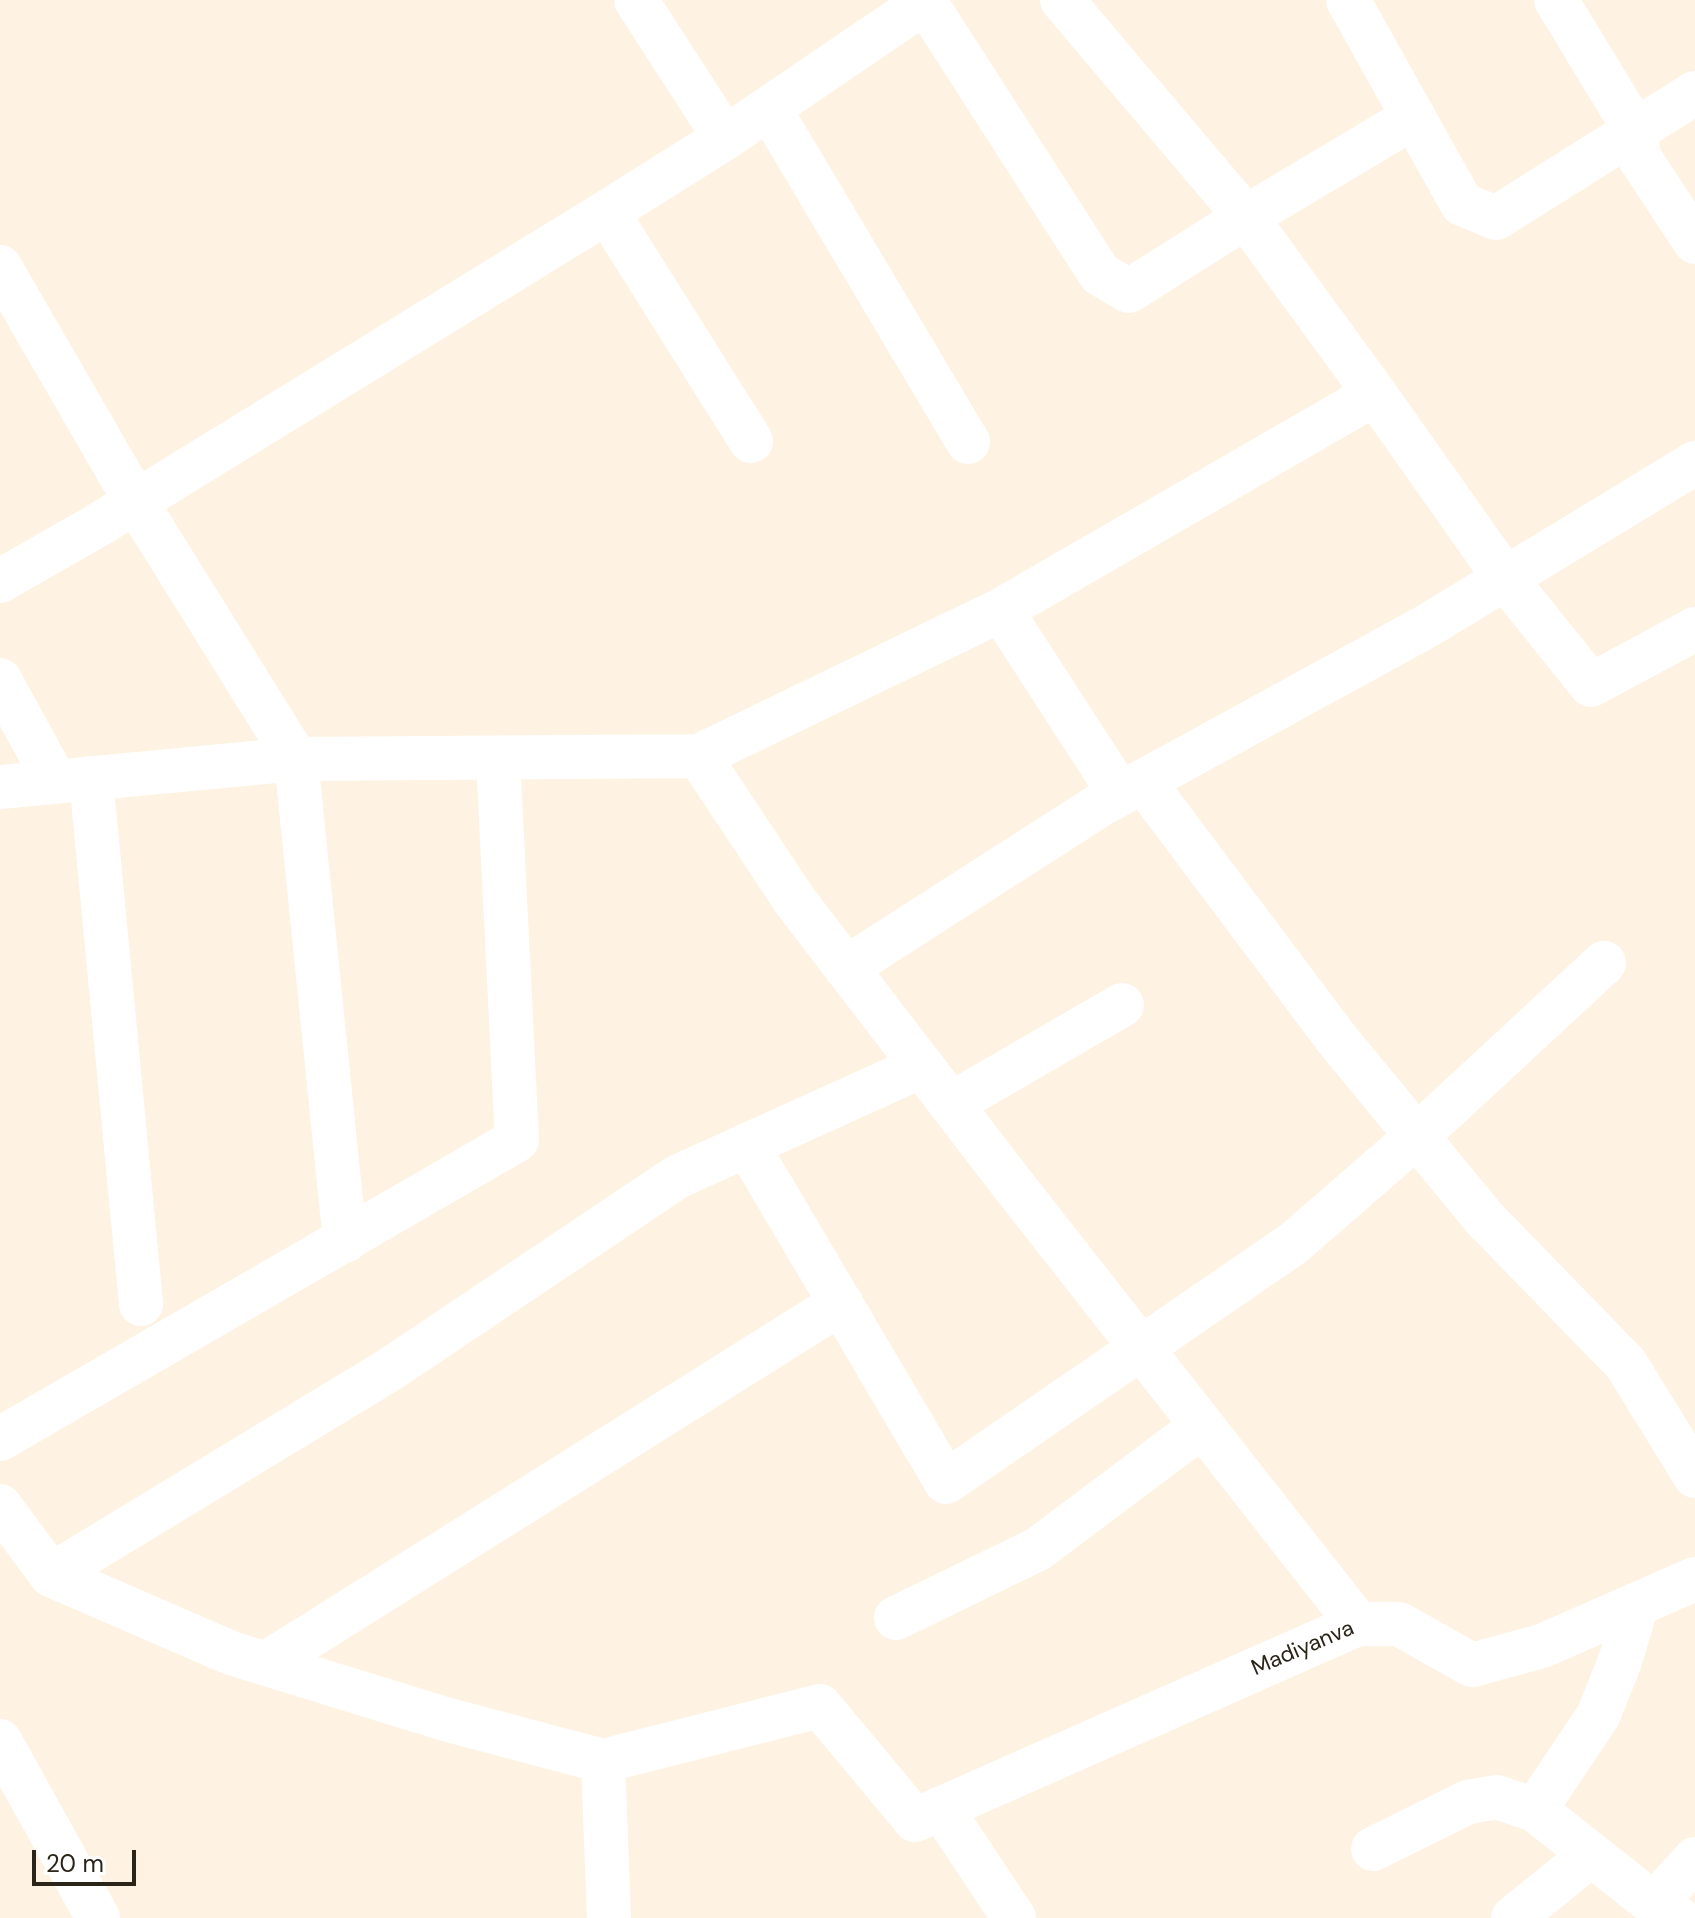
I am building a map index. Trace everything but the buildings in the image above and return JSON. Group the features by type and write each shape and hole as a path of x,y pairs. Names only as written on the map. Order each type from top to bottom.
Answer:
{"street":[{"path":"636,0 725,138"},
{"path":"1062,0 1246,217 1505,578 1591,685 1695,629"},
{"path":"1348,0 1462,204 1496,218 1695,93"},
{"path":"1556,0 1635,130 1639,157 1695,242"},
{"path":"0,581 136,502 607,212 725,138 926,1 1100,274 1129,291 1414,117"},
{"path":"769,108 968,442"},
{"path":"607,212 751,441"},
{"path":"0,267 136,502 296,759 345,1241"},
{"path":"0,787 296,759 699,756 1001,610 1375,394"},
{"path":"846,968 1131,787 1427,626 1695,463"},
{"path":"1001,610 1131,787 1484,1218 1626,1364 1695,1476"},
{"path":"0,680 73,780 141,1304"},
{"path":"699,756 795,901 1358,1624"},
{"path":"0,1439 517,1140 498,758"},
{"path":"747,1145 946,1482 1294,1243 1417,1136 1604,963"},
{"path":"951,1104 1122,1005"},
{"path":"51,1575 389,1370 677,1177 922,1066"},
{"path":"267,1663 841,1303"},
{"path":"896,1618 1038,1549 1202,1426"},
{"path":"0,1506 51,1575 231,1653 445,1719 603,1761 820,1706 928,1814 1014,1918"},
{"name":"Madiyanva","path":"928,1814 1358,1624 1399,1624 1472,1665 1542,1646 1695,1579"},
{"path":"1535,1810 1598,1716 1620,1661 1637,1604"},
{"path":"0,1741 98,1918"},
{"path":"603,1761 609,1918"},
{"path":"1373,1849 1468,1802 1497,1797 1535,1810 1666,1911 1695,1859"},
{"path":"1513,1918 1591,1855"}]}
